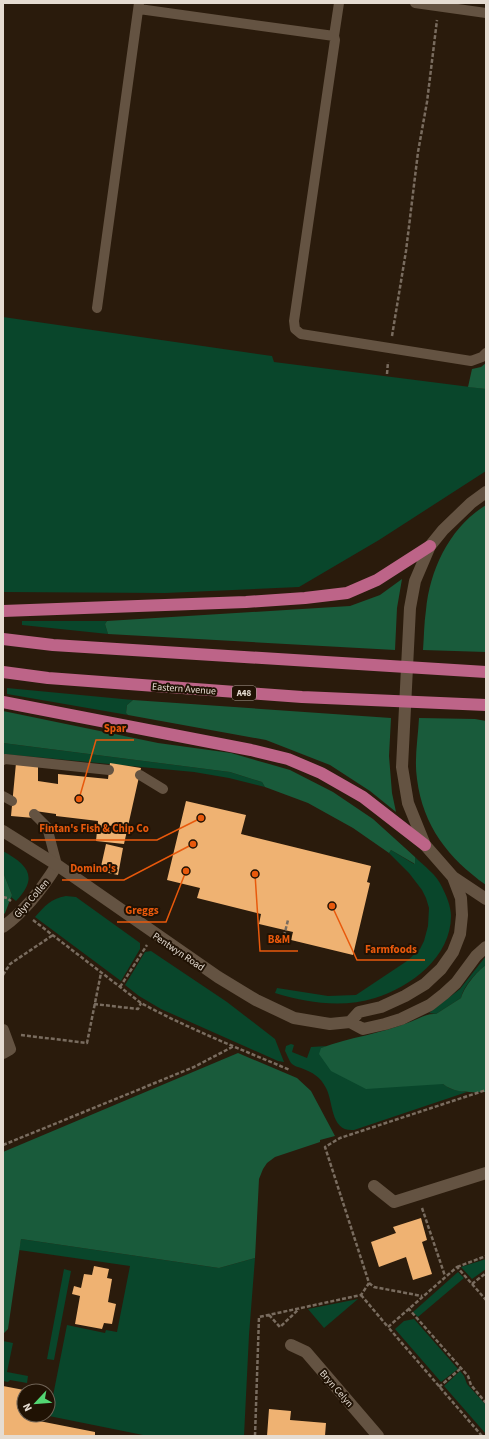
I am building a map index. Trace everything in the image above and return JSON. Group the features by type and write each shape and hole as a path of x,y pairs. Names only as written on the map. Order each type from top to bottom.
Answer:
{"highway":[{"path":"3,611 246,602 305,598 347,593 377,580 430,546"},
{"path":"3,639 53,645 486,672"},
{"name":"Eastern Avenue","path":"3,672 48,678 302,697 486,705"},
{"path":"3,702 251,750 288,759 321,773 363,797 425,845"}],"street":[{"path":"486,492 457,516 430,546 416,581 410,608 402,767 408,803 425,845 453,877 486,899"},
{"name":"Pentwyn Road","path":"3,831 57,866 218,977 256,1000 294,1018 330,1024 350,1022 363,1029 385,1024 417,1012 430,1005 456,983 476,956 486,947"},
{"name":"Glyn Collen","path":"3,927 22,911 40,890 57,866"},
{"path":"350,1022 359,1012 381,1007 405,996 425,984 441,969 453,952 460,934 462,916 461,898 453,877"},
{"path":"3,1053 10,1050 4,1032"},
{"path":"374,1186 394,1202 486,1173"},
{"name":"Bryn Celyn","path":"290,1345 306,1352 378,1436"}],"lane":[{"path":"339,3 334,36 335,40 294,321 295,329 301,334 471,361 482,357 486,353"},
{"path":"416,3 486,13"},
{"path":"97,308 139,6 334,36"},
{"path":"3,760 109,770"},
{"path":"140,775 163,789"},
{"path":"34,814 47,827 57,866"}],"path":[{"path":"387,374 406,251 418,152 427,102 439,6"},
{"path":"3,897 7,898"},
{"path":"22,911 141,1003 290,1070"},
{"path":"284,936 288,920"},
{"path":"3,975 10,964 54,935"},
{"path":"120,987 149,943"},
{"path":"4,1032 87,1043 101,973"},
{"path":"94,1004 138,1009 141,1003"},
{"path":"3,1145 194,1067 234,1046"},
{"path":"422,1296 374,1287 369,1283 324,1147 340,1138 486,1090"},
{"path":"418,1195 445,1276"},
{"path":"388,1326 457,1267 486,1256"},
{"path":"457,1267 486,1300"},
{"path":"472,1284 486,1273"},
{"path":"255,1436 259,1316 299,1309 361,1295 369,1283"},
{"path":"361,1295 482,1436"},
{"path":"408,1308 468,1376 471,1385 486,1403"},
{"path":"269,1315 280,1327 299,1309"},
{"path":"439,1386 461,1369"}],"green space":[{"path":"3,317 272,356 274,362 486,389 486,471 379,540 299,587 165,593 3,592"},
{"path":"486,363 486,389 468,387 472,369 481,367"},
{"path":"486,505 486,652 423,650 428,595 437,565 452,537 473,514"},
{"path":"402,579 397,608 395,650 108,634 105,624 107,621 350,606 380,595"},
{"path":"22,621 107,621 105,624 108,634 22,625"},
{"path":"7,688 133,700 127,705 126,713 128,715 7,694"},
{"path":"133,700 391,718 389,756 392,793 396,812 370,791 330,765 266,740 128,715 126,713 127,705"},
{"path":"3,711 158,743 231,753 290,770 333,792 373,819 415,857 415,864 391,850 389,853 353,828 308,803 265,787 262,782 230,772 3,743"},
{"path":"419,718 475,719 486,721 486,885 472,875 449,852 431,826 425,812 420,796 416,771"},
{"path":"3,743 230,772 262,782 265,787 229,778 194,772 3,754"},
{"path":"391,850 414,864 415,857 437,879 447,897 451,912 449,931 444,945 436,957 415,978 402,986 389,993 363,1001 350,1003 312,1002 275,993 277,988 328,996 356,995 407,961 420,949 428,926 429,908 422,890 409,873 389,853"},
{"path":"3,851 19,861 28,872 29,878 27,885 23,893 16,901 11,897 12,895 3,872"},
{"path":"3,872 12,895 3,915"},
{"path":"66,896 76,897 140,943 140,949 121,981 35,917 52,901"},
{"path":"151,951 227,1002 275,1039 284,1062 278,1061 161,1009 139,996 125,985 145,952"},
{"path":"486,956 486,965 464,989 461,998 436,1014 429,1013 460,989"},
{"path":"486,965 486,1092 458,1091 443,1084 366,1089 331,1071 319,1054 321,1048 332,1044 388,1030 426,1015 436,1014 461,998 471,980"},
{"path":"291,1044 294,1045 292,1052 307,1058 311,1047 327,1046 321,1048 443,1084 455,1090 467,1092 354,1130 346,1129 337,1122 329,1094 319,1078 313,1073 291,1063 285,1051 286,1046"},
{"path":"238,1053 297,1078 311,1091 335,1136 275,1157 267,1163 263,1169 259,1179 255,1258 219,1268 21,1239 8,1329 3,1334 3,1152"},
{"path":"21,1239 219,1268 255,1258 249,1335 244,1436 148,1436 56,1417 56,1383 67,1325 105,1333 106,1330 117,1332 130,1266 19,1250"},
{"path":"486,1259 486,1269 472,1279 461,1267"},
{"path":"64,1269 71,1271 54,1360 47,1359"},
{"path":"458,1272 464,1278 418,1317 413,1312"},
{"path":"358,1299 324,1328 308,1309"},
{"path":"414,1319 458,1369 441,1382 395,1329 404,1321"},
{"path":"3,1341 13,1343 7,1372 28,1376 27,1383 10,1380 8,1382 3,1381"},
{"path":"460,1371 467,1384 486,1405 486,1434 444,1386"}],"building":[{"path":"16,763 38,765 38,781 58,784 58,774 108,779 110,763 141,768 124,844 96,841 98,821 56,816 56,814 35,811 34,818 11,816"},
{"path":"186,801 246,815 241,834 371,866 367,882 370,883 353,955 291,940 293,932 259,924 261,914 197,898 200,888 167,880"},
{"path":"106,844 123,848 118,875 100,871"},
{"path":"421,1218 427,1240 422,1242 432,1274 413,1280 406,1257 379,1267 371,1242 396,1233 393,1227"},
{"path":"94,1266 109,1269 107,1278 112,1279 108,1302 116,1304 112,1324 104,1323 102,1329 75,1324 80,1296 72,1294 74,1286 81,1288 84,1274 92,1275"},
{"path":"3,1386 16,1388 16,1423 49,1423 95,1432 95,1436 3,1436"},
{"path":"269,1409 291,1411 290,1420 326,1423 325,1436 267,1436"}],"place":[{"name":"Spar","path":"79,799"},
{"name":"Fintan's Fish & Chip Co","path":"201,818"},
{"name":"Domino's","path":"193,844"},
{"name":"Greggs","path":"186,871"},
{"name":"B&M","path":"255,874"},
{"name":"Farmfoods","path":"332,906"}]}
